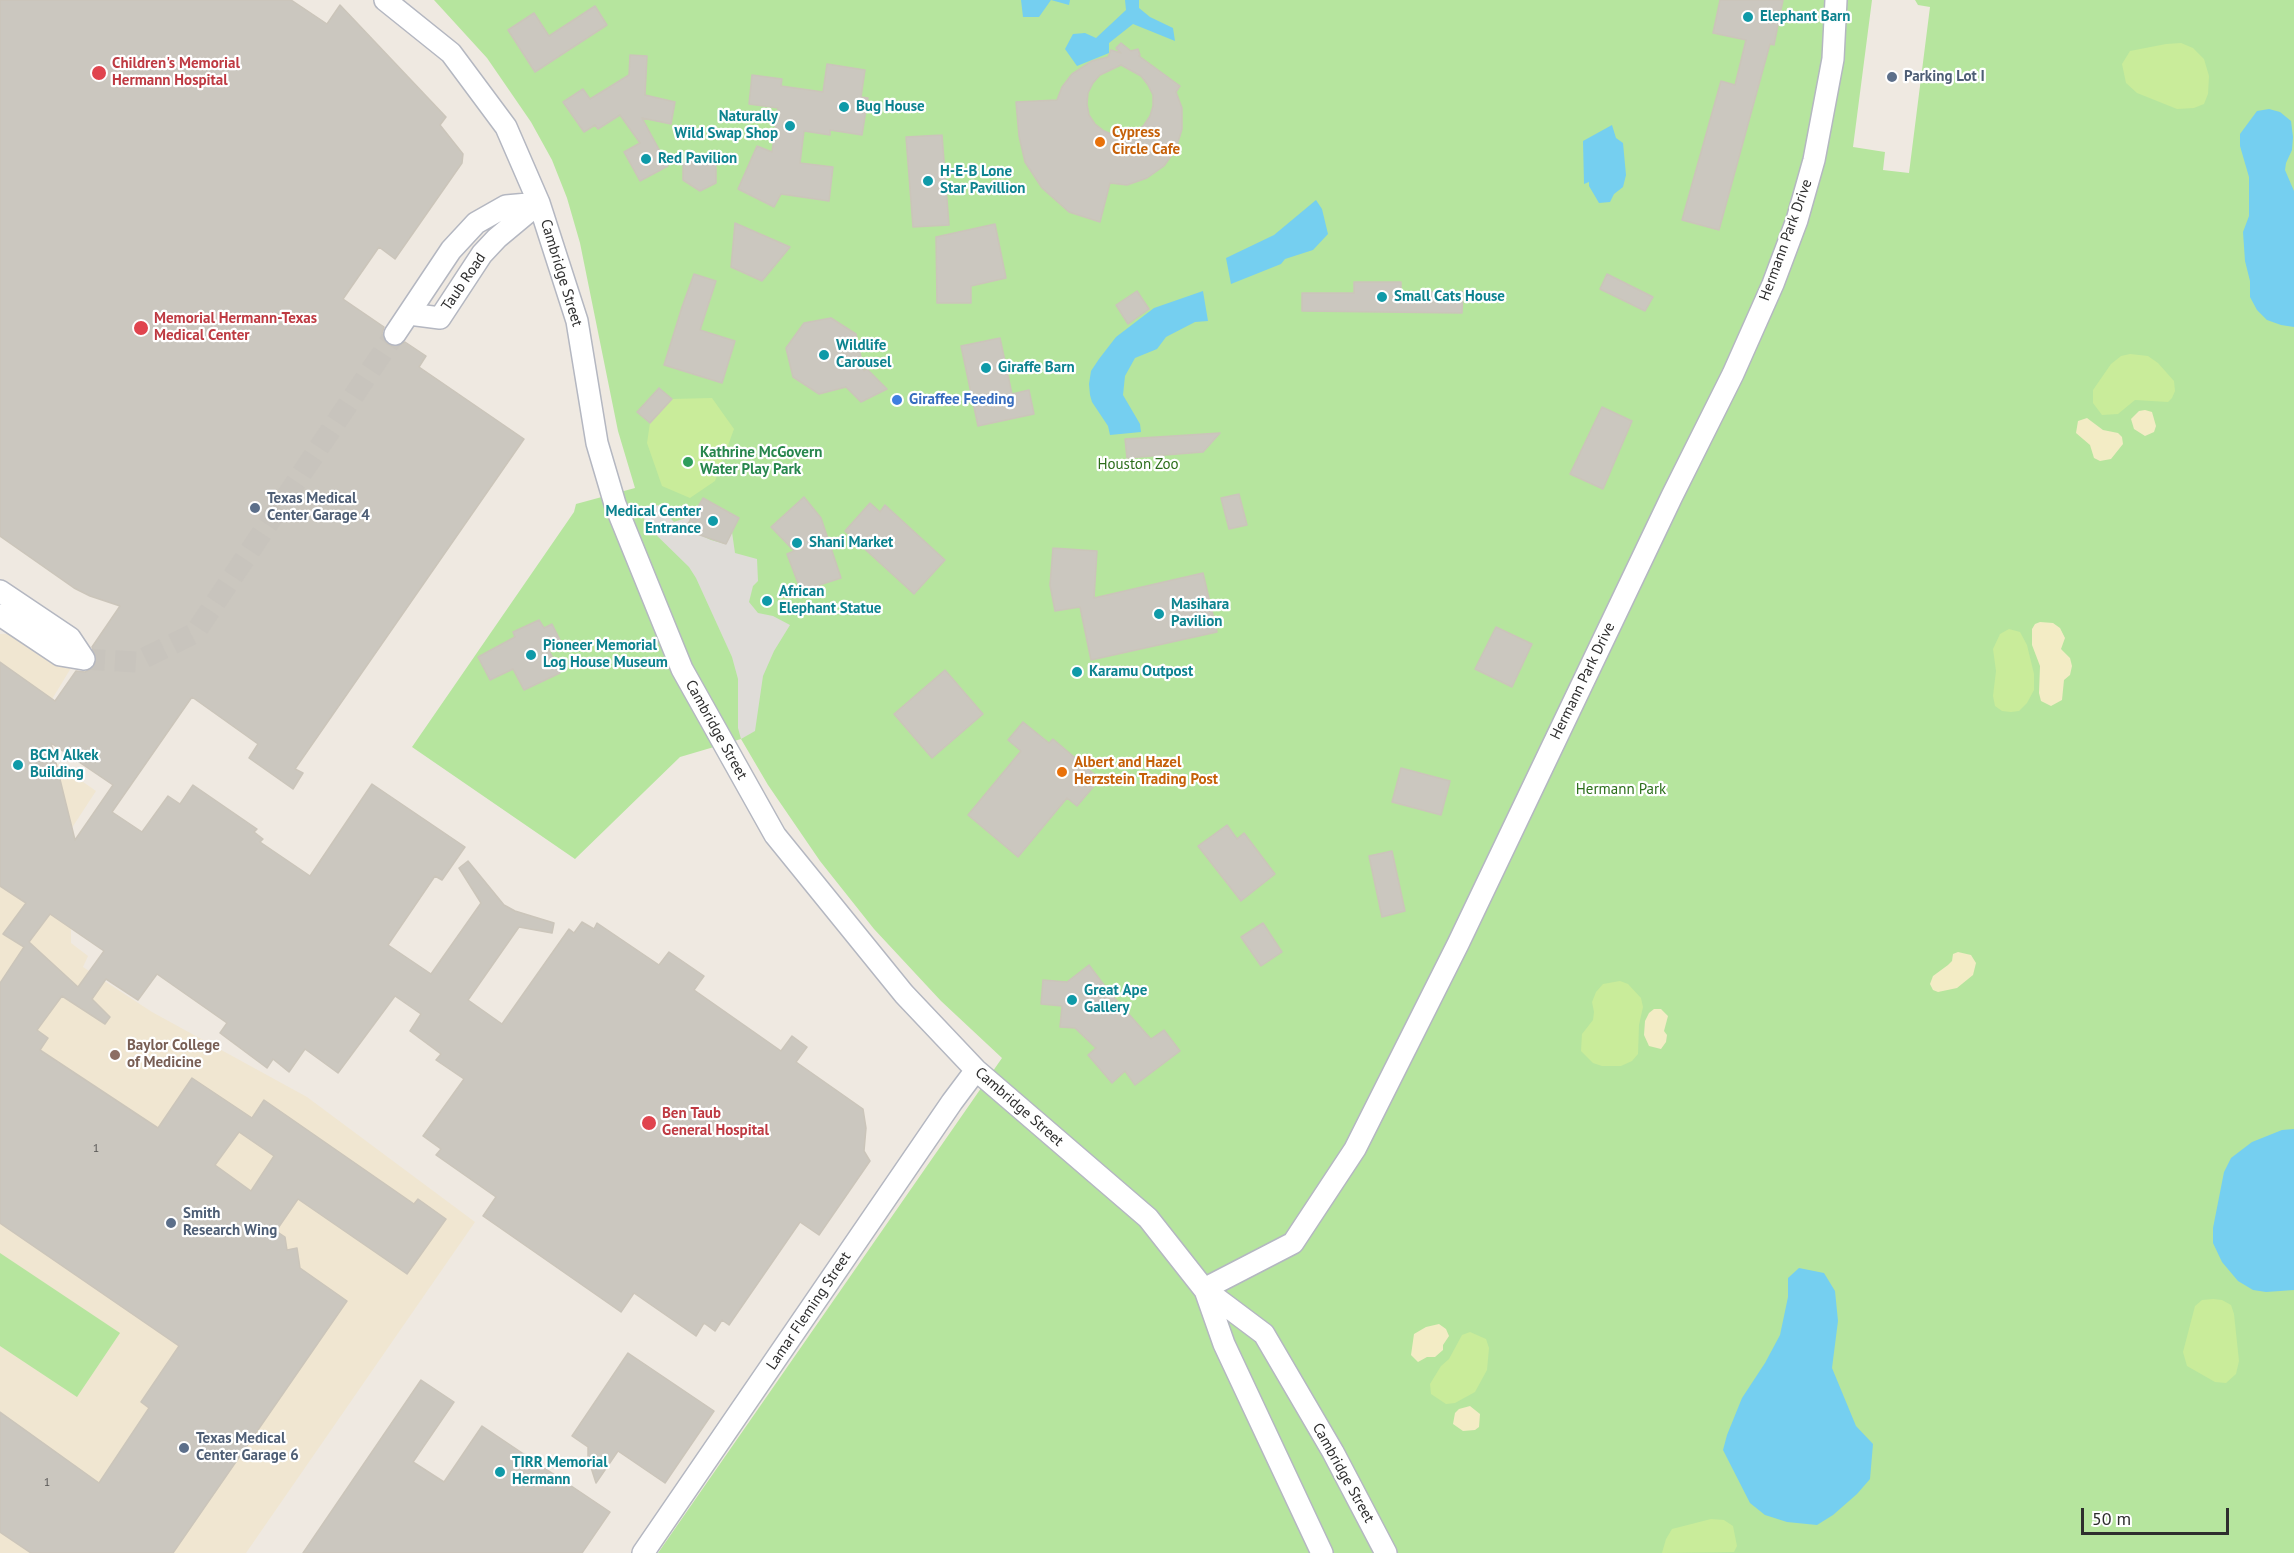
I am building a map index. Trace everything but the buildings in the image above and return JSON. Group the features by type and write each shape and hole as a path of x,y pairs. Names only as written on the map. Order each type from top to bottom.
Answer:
{"street":[{"name":"Cambridge Street","path":"385,0 450,53 506,127 539,203 577,321 597,443 615,504 682,669 775,835 904,994 976,1070 1148,1218 1204,1289 1264,1334 1333,1452 1386,1553"},
{"name":"Hermann Park Drive","path":"1204,1289 1293,1243 1355,1149 1458,944 1667,506 1733,374 1773,284 1797,220 1814,160 1833,59 1836,0"},
{"name":"Taub Road","path":"395,334 451,250 476,223 506,206 539,203"},
{"name":"Taub Road","path":"409,314 440,318 482,254 497,238 539,203"},
{"path":"0,591 70,638 84,659 60,655 0,615"},
{"name":"Lamar Fleming Street","path":"644,1553 976,1070"},
{"name":"Cambridge Street","path":"1204,1289 1224,1344 1322,1553"}],"shaded area":[{"path":"658,505 674,522 691,516 688,524 700,535 711,540 725,544 732,532 735,553 757,559 758,581 753,586 749,602 758,613 773,616 790,625 774,651 763,676 755,731 741,739 738,728 738,679 732,657 689,567 646,525 641,511"},
{"name":"Baylor College of Medicine","path":"0,634 8,634 71,668 26,742 96,791 28,895 71,926 71,943 88,956 83,967 152,1012 307,1097 475,1222 246,1553 0,1553"}],"green space":[{"name":"Hermann Park","path":"434,0 1872,0 1853,147 1885,152 1883,170 1909,173 1930,7 1918,5 1915,0 2294,0 2294,1553 658,1553 1002,1058 941,1001 874,929 820,861 768,785 741,739 680,757 575,859 412,747 574,512 576,504 635,488 618,431 580,243 567,198 552,160 531,122 487,58"},
{"path":"2181,43 2193,48 2204,59 2209,76 2208,94 2204,104 2194,108 2177,109 2137,93 2126,83 2122,64 2130,51"},
{"path":"2130,354 2148,356 2158,363 2174,381 2175,391 2172,398 2168,402 2135,400 2118,414 2102,415 2093,403 2093,390 2111,364 2121,356"},
{"name":"Kathrine McGovern Water Play Park","path":"712,398 734,429 715,481 690,498 662,486 647,443 650,423 672,399"},
{"path":"2009,629 2020,632 2027,645 2034,674 2034,690 2027,703 2019,711 2011,712 2002,711 1995,706 1993,696 1996,671 1993,649 2000,634"},
{"path":"1620,981 1628,984 1641,998 1643,1007 1639,1025 1638,1054 1632,1061 1621,1066 1602,1066 1593,1063 1581,1051 1582,1034 1593,1020 1592,1002 1596,992 1603,984"},
{"path":"0,1253 120,1333 77,1397 0,1346"},
{"path":"2202,1300 2222,1300 2231,1305 2234,1314 2239,1361 2236,1374 2226,1383 2215,1382 2187,1366 2183,1352 2195,1306"},
{"path":"1470,1332 1486,1339 1489,1348 1487,1370 1475,1392 1455,1403 1446,1404 1431,1394 1430,1384 1441,1366 1449,1359 1462,1335"},
{"path":"1711,1519 1724,1520 1733,1526 1737,1546 1734,1552 1662,1553 1672,1529"}],"sand":[{"path":"2139,411 2152,412 2156,426 2154,432 2145,436 2134,429 2131,419"},
{"path":"2087,418 2103,430 2118,433 2122,437 2123,444 2111,459 2100,461 2094,458 2090,445 2076,433 2078,421"},
{"path":"2040,622 2053,623 2060,628 2065,638 2061,649 2070,658 2072,666 2070,675 2064,680 2062,700 2051,706 2041,701 2040,666 2032,645 2032,629"},
{"path":"1958,952 1971,955 1976,963 1973,975 1957,988 1938,992 1933,990 1930,984 1933,976 1948,965 1952,961 1953,954"},
{"path":"1654,1009 1661,1009 1668,1016 1664,1031 1667,1035 1666,1042 1661,1049 1649,1046 1644,1035 1645,1021"},
{"path":"1439,1324 1446,1329 1449,1336 1443,1345 1443,1350 1435,1357 1427,1357 1418,1362 1411,1355 1414,1334 1426,1327"},
{"path":"1470,1406 1480,1414 1479,1427 1475,1430 1463,1431 1453,1424 1455,1413 1459,1409"}],"water":[{"path":"1021,0 1051,0 1039,17 1023,17"},
{"path":"1051,0 1070,0 1069,5"},
{"path":"1125,0 1139,0 1139,8 1150,17 1173,28 1175,41 1133,24 1109,43 1109,53 1077,66 1065,49 1073,34 1085,33 1096,38 1126,10"},
{"path":"2269,109 2280,112 2291,121 2293,137 2292,150 2285,170 2294,191 2294,327 2267,320 2257,310 2250,297 2250,281 2245,261 2243,232 2249,216 2249,177 2240,146 2240,134 2257,111"},
{"path":"1612,125 1616,138 1623,143 1626,175 1623,187 1614,194 1610,202 1599,203 1589,182 1584,184 1583,141"},
{"path":"1316,200 1322,209 1328,234 1313,250 1285,259 1281,264 1231,284 1226,258 1274,235"},
{"path":"1203,291 1208,321 1195,322 1166,337 1157,349 1135,358 1125,376 1123,395 1140,424 1141,432 1110,435 1108,426 1092,402 1089,384 1091,371 1116,337 1154,308"},
{"path":"2294,1129 2294,1290 2266,1292 2253,1290 2238,1281 2222,1262 2213,1243 2213,1228 2224,1172 2231,1158 2252,1142 2282,1130"},
{"path":"1799,1268 1824,1273 1835,1291 1838,1321 1832,1368 1856,1426 1873,1444 1870,1479 1833,1515 1817,1525 1787,1522 1765,1515 1750,1503 1723,1450 1742,1398 1780,1335 1788,1297 1788,1278"}],"tunnel":[{"path":"84,659 136,662 195,633 395,334"}],"place":[{"name":"Elephant Barn","path":"1748,17"},
{"name":"Children's Memorial Hermann Hospital","path":"99,73"},
{"name":"Parking Lot I","path":"1892,77"},
{"name":"Bug House","path":"844,107"},
{"name":"Naturally Wild Swap Shop","path":"790,126"},
{"name":"Cypress Circle Cafe","path":"1100,142"},
{"name":"Red Pavilion","path":"646,159"},
{"name":"H-E-B Lone Star Pavillion","path":"928,181"},
{"name":"Small Cats House","path":"1382,297"},
{"name":"Memorial Hermann-Texas Medical Center","path":"141,328"},
{"name":"Wildlife Carousel","path":"824,355"},
{"name":"Giraffe Barn","path":"986,368"},
{"name":"Giraffee Feeding","path":"897,400"},
{"name":"Kathrine McGovern Water Play Park","path":"688,462"},
{"name":"Texas Medical Center Garage 4","path":"255,508"},
{"name":"Medical Center Entrance","path":"713,521"},
{"name":"Shani Market","path":"797,543"},
{"name":"African Elephant Statue","path":"767,601"},
{"name":"Masihara Pavilion","path":"1159,614"},
{"name":"Pioneer Memorial Log House Museum","path":"531,655"},
{"name":"Karamu Outpost","path":"1077,672"},
{"name":"BCM Alkek Building","path":"18,765"},
{"name":"Albert and Hazel Herzstein Trading Post","path":"1062,772"},
{"name":"Great Ape Gallery","path":"1072,1000"},
{"name":"Baylor College of Medicine","path":"115,1055"},
{"name":"Ben Taub General Hospital","path":"649,1123"},
{"name":"Smith Research Wing","path":"171,1223"},
{"name":"Texas Medical Center Garage 6","path":"184,1448"},
{"name":"TIRR Memorial Hermann","path":"500,1472"}],"park label":[{"name":"Houston Zoo","path":"1138,465"}]}
